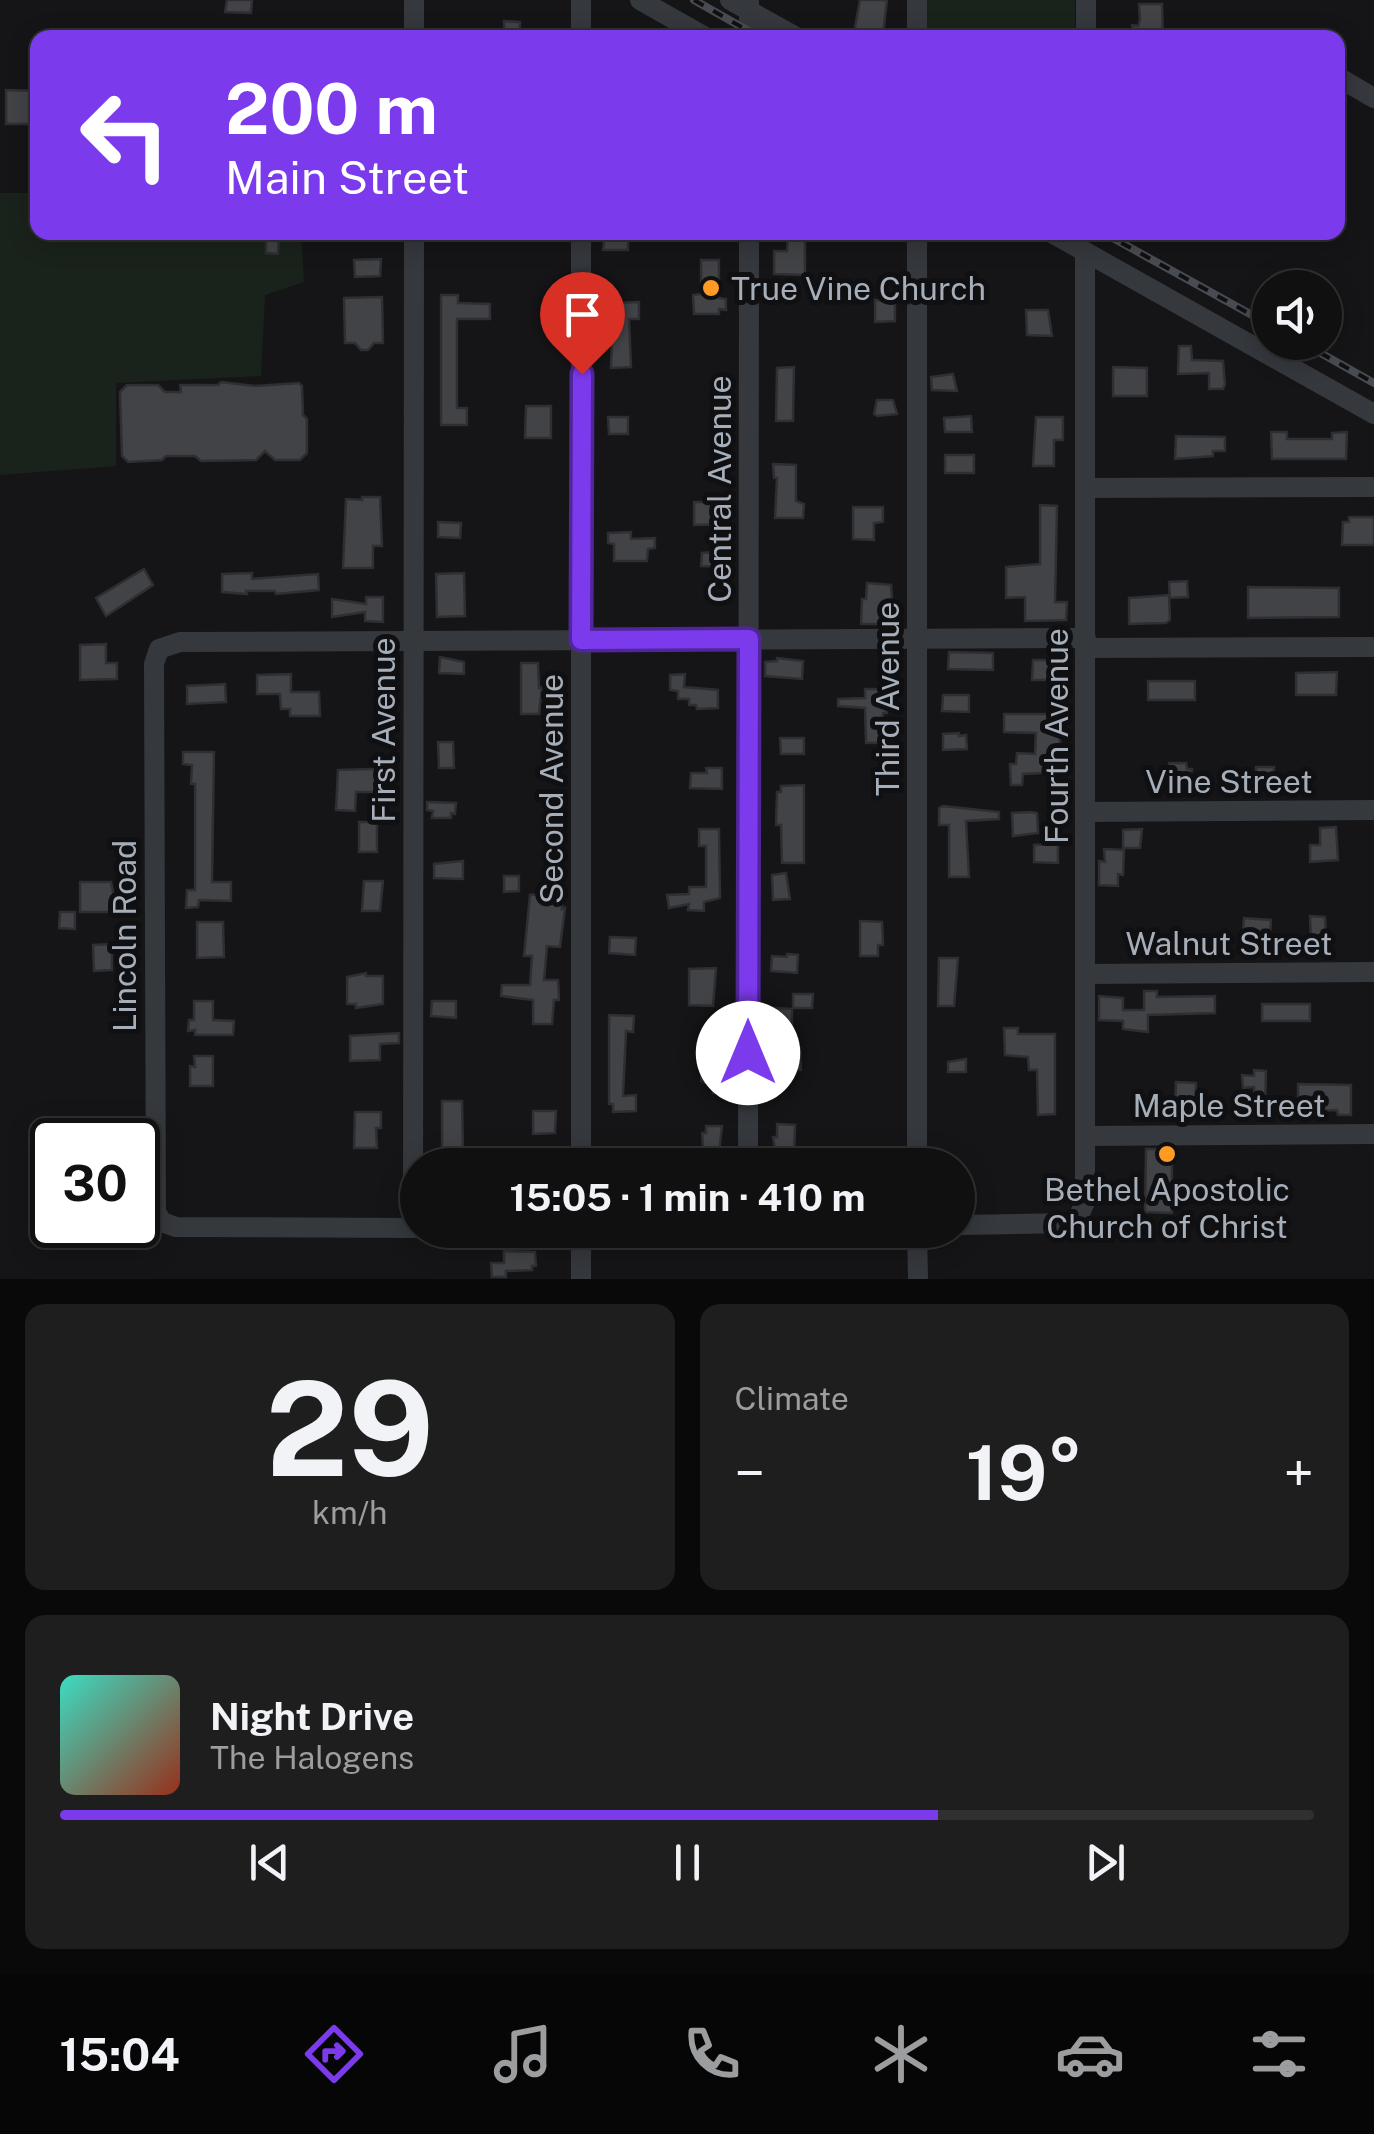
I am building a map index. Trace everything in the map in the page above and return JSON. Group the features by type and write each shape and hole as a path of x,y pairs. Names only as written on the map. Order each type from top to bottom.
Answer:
{"street":[{"path":"414,0 414,30"},
{"path":"581,0 582,30"},
{"path":"640,0 693,30"},
{"path":"916,30 917,0"},
{"path":"1086,0 1086,30"},
{"path":"743,3 748,30"},
{"path":"743,3 785,30"},
{"path":"1345,81 1374,98"},
{"name":"First Avenue","path":"414,240 415,1148"},
{"name":"Second Avenue","path":"581,240 581,1148"},
{"name":"Central Avenue","path":"748,1148 749,240"},
{"name":"Third Avenue","path":"917,240 917,1148"},
{"path":"1064,240 1374,414"},
{"name":"Fourth Avenue","path":"975,1225 1069,1223 1078,1218 1085,1202 1084,252"},
{"path":"1086,488 1374,487"},
{"path":"413,640 917,638 1374,647"},
{"name":"Lincoln Road","path":"400,1228 176,1228 162,1222 154,1200 154,664 159,649 180,642 413,640"},
{"name":"Vine Street","path":"1085,812 1374,810"},
{"name":"Walnut Street","path":"1085,974 1374,972"},
{"name":"Maple Street","path":"1085,1136 1374,1134"},
{"path":"581,1248 582,1279"},
{"path":"917,1248 918,1279"}],"shaded area":[{"path":"927,0 1075,0 1075,30 927,30"},
{"path":"0,193 30,193 30,240 301,240 304,282 265,295 261,376 116,383 116,466 0,475"}],"building":[{"path":"227,0 252,0 251,13 225,12"},
{"path":"860,0 887,0 883,30 854,30"},
{"path":"1139,4 1162,4 1163,30 1132,30 1132,25 1138,26"},
{"path":"504,21 520,22 520,30 504,30"},
{"path":"6,90 30,91 30,124 6,124"},
{"path":"266,240 279,240 278,254 266,253"},
{"path":"604,240 628,240 628,250 603,250"},
{"path":"788,240 805,240 805,275 774,274 774,251 787,251"},
{"path":"381,259 380,276 355,277 354,260"},
{"path":"701,260 719,260 719,298 726,299 726,310 719,309 719,314 694,314 693,295 701,294"},
{"path":"441,295 458,295 458,303 490,304 490,319 457,319 457,408 467,408 467,425 441,425"},
{"path":"382,297 383,343 361,350 355,343 345,343 344,298"},
{"path":"875,300 895,302 895,321 875,322"},
{"path":"639,302 639,319 629,319 631,367 611,368 613,303"},
{"path":"1026,310 1048,310 1052,336 1027,335"},
{"path":"1179,346 1191,346 1192,360 1223,361 1223,389 1209,389 1209,373 1178,374"},
{"path":"794,367 793,421 776,421 777,368"},
{"path":"1113,367 1147,368 1147,396 1113,396"},
{"path":"953,374 957,391 932,390 931,377"},
{"path":"221,382 255,386 299,383 303,415 307,419 307,453 300,460 275,460 265,451 256,460 201,461 195,456 166,456 162,460 128,462 122,456 120,392 127,385 158,385 165,392 181,392 180,385"},
{"path":"877,400 893,400 897,414 874,414"},
{"path":"526,406 551,406 551,438 525,438"},
{"path":"971,416 972,432 945,432 944,418"},
{"path":"608,417 628,417 628,434 609,434"},
{"path":"1036,417 1063,417 1063,440 1054,440 1054,466 1033,466"},
{"path":"1271,432 1287,432 1287,439 1332,439 1332,433 1347,432 1346,459 1272,459"},
{"path":"1176,436 1225,437 1225,451 1213,451 1213,456 1175,459"},
{"path":"945,455 974,455 974,473 945,473"},
{"path":"773,464 796,465 796,501 804,504 803,518 775,518 777,478"},
{"path":"704,495 720,496 719,511 732,511 732,524 694,525 694,502 703,502"},
{"path":"380,497 382,546 373,546 373,568 343,568 346,499"},
{"path":"1040,505 1057,506 1055,602 1067,602 1066,620 1025,621 1025,597 1006,598 1006,567 1040,564"},
{"path":"853,507 883,507 883,522 874,523 874,540 853,539"},
{"path":"1349,517 1374,517 1374,545 1342,545 1343,522 1349,522"},
{"path":"438,522 461,523 460,538 438,537"},
{"path":"631,532 631,539 655,538 655,548 648,549 647,561 614,561 614,544 608,543 608,533"},
{"path":"702,553 732,553 733,567 701,566"},
{"path":"144,569 153,585 106,616 96,598"},
{"path":"252,573 252,579 318,574 319,590 276,594 222,592 222,574"},
{"path":"464,573 465,616 437,617 436,574"},
{"path":"1187,581 1188,597 1170,598 1169,582"},
{"path":"867,583 891,585 894,624 861,624"},
{"path":"1248,587 1339,588 1339,617 1248,618"},
{"path":"1169,595 1170,620 1166,623 1129,624 1129,598"},
{"path":"366,597 383,597 383,622 365,621 365,612 332,617 332,599 366,604"},
{"path":"106,644 106,663 117,663 117,679 80,680 80,645"},
{"path":"949,652 993,653 993,670 948,669"},
{"path":"440,657 464,662 464,674 439,673"},
{"path":"777,658 803,661 802,679 765,676 765,662"},
{"path":"1033,660 1057,660 1056,680 1032,680"},
{"path":"521,663 538,663 539,688 542,687 539,714 521,714"},
{"path":"1337,672 1336,695 1296,695 1296,673"},
{"path":"291,674 291,692 319,692 320,716 290,716 290,709 281,709 280,694 257,694 257,675"},
{"path":"685,674 684,687 718,690 718,708 697,709 696,705 689,705 689,699 678,699 678,691 670,690 670,675"},
{"path":"1148,681 1195,681 1195,700 1148,700"},
{"path":"225,684 226,702 187,704 187,686"},
{"path":"865,689 883,689 883,697 887,697 883,743 866,743 865,708 838,706 838,699 865,698"},
{"path":"943,695 969,695 969,712 942,711"},
{"path":"1004,714 1059,714 1061,772 1023,774 1022,785 1011,785 1010,764 1016,764 1017,753 1035,754 1036,733 1004,732"},
{"path":"943,734 966,735 967,749 943,750"},
{"path":"780,738 804,738 804,754 781,754"},
{"path":"438,742 453,742 454,768 439,768"},
{"path":"183,752 214,752 212,882 231,882 231,901 199,900 198,907 186,908 187,890 195,890 195,784 191,784 192,765 183,764"},
{"path":"1169,763 1186,763 1187,769 1192,769 1187,795 1169,793"},
{"path":"1256,767 1274,767 1273,792 1223,788 1223,769 1233,768 1234,774 1256,773"},
{"path":"706,768 722,768 722,789 690,788 691,773 707,773"},
{"path":"383,769 383,792 356,792 355,811 336,810 338,770"},
{"path":"804,785 804,863 782,863 781,825 776,825 777,792 781,792 781,786"},
{"path":"427,802 456,803 455,814 451,813 451,818 432,818 433,811 427,810"},
{"path":"939,808 999,812 999,819 966,821 969,877 949,877 949,825 939,825"},
{"path":"1012,813 1037,813 1038,833 1013,836"},
{"path":"359,822 377,822 377,852 359,852"},
{"path":"1336,827 1338,860 1310,862 1310,845 1320,845 1320,828"},
{"path":"699,829 719,829 720,898 704,902 704,911 688,910 689,904 669,908 667,895 689,894 689,887 706,887 706,846 699,846"},
{"path":"1142,829 1140,848 1123,848 1123,830"},
{"path":"1058,844 1058,863 1034,862 1034,845"},
{"path":"1104,849 1124,850 1123,875 1118,874 1118,886 1099,885 1099,861 1105,862"},
{"path":"463,861 463,879 434,878 434,864"},
{"path":"786,873 790,899 773,900 772,875"},
{"path":"504,876 519,876 519,891 504,892"},
{"path":"364,881 383,881 380,911 362,911"},
{"path":"80,882 111,882 115,902 111,902 112,912 80,912"},
{"path":"546,894 547,902 563,902 562,909 565,908 560,947 547,946 544,980 558,980 559,1000 554,1000 552,1024 533,1024 533,1000 501,996 502,985 530,985 532,956 524,956 530,895"},
{"path":"60,912 75,912 75,929 59,928"},
{"path":"1310,916 1325,917 1326,939 1311,940"},
{"path":"1244,918 1271,920 1269,949 1242,947"},
{"path":"860,921 882,922 883,945 878,945 878,956 860,956"},
{"path":"197,922 223,922 224,957 197,958"},
{"path":"610,937 636,938 635,955 609,953"},
{"path":"112,944 112,970 94,971 93,945"},
{"path":"798,955 797,973 771,971 772,956"},
{"path":"939,958 958,958 954,1006 938,1006"},
{"path":"716,968 713,1006 689,1005 689,969"},
{"path":"366,973 383,976 383,1004 356,1008 356,1004 347,1004 347,977"},
{"path":"1144,991 1157,991 1157,997 1215,996 1215,1013 1148,1015 1148,1032 1123,1029 1123,1021 1099,1020 1099,996 1123,998 1123,1010 1144,1010"},
{"path":"793,994 813,994 812,1008 793,1008"},
{"path":"194,1001 213,1001 213,1020 234,1021 233,1035 195,1035 195,1030 188,1031 189,1020 194,1020"},
{"path":"432,1001 456,1001 456,1018 431,1016"},
{"path":"1262,1004 1310,1004 1310,1021 1262,1021"},
{"path":"774,1008 792,1009 792,1048 800,1048 801,1070 782,1070 778,1062"},
{"path":"609,1015 634,1016 633,1032 626,1031 623,1096 636,1095 636,1111 613,1112 613,1104 609,1104"},
{"path":"1004,1028 1018,1028 1018,1034 1055,1034 1055,1114 1038,1115 1037,1070 1029,1070 1028,1057 1005,1055"},
{"path":"399,1033 399,1043 380,1044 380,1060 350,1061 350,1036"},
{"path":"194,1056 213,1056 213,1086 190,1086"},
{"path":"966,1059 966,1072 948,1072 948,1062"},
{"path":"702,1064 724,1064 725,1093 713,1093 713,1086 701,1081"},
{"path":"1254,1070 1266,1071 1265,1107 1254,1107 1254,1087 1243,1088 1242,1075 1254,1076"},
{"path":"1176,1082 1196,1083 1195,1106 1175,1106"},
{"path":"1298,1084 1351,1085 1351,1115 1338,1115 1337,1110 1298,1112"},
{"path":"442,1101 462,1101 463,1148 442,1148"},
{"path":"533,1111 556,1111 555,1133 533,1134"},
{"path":"355,1112 381,1112 381,1128 376,1128 377,1148 354,1148"},
{"path":"777,1124 795,1125 794,1148 775,1148 773,1137 777,1137"},
{"path":"706,1126 722,1126 720,1148 703,1148 702,1133 706,1133"},
{"path":"1146,1149 1172,1149 1172,1213 1145,1212"},
{"path":"504,1251 535,1252 536,1266 532,1270 506,1271 506,1277 492,1277 491,1263 504,1263"}],"railway":[{"path":"694,0 747,30"},
{"path":"1116,240 1252,315"},
{"path":"1333,360 1374,383"}],"place":[{"name":"True Vine Church","path":"711,288"},
{"name":"Bethel Apostolic Church of Christ","path":"1167,1154"}],"route":[{"path":"582,374 581,640 749,639 748,1053"}]}
